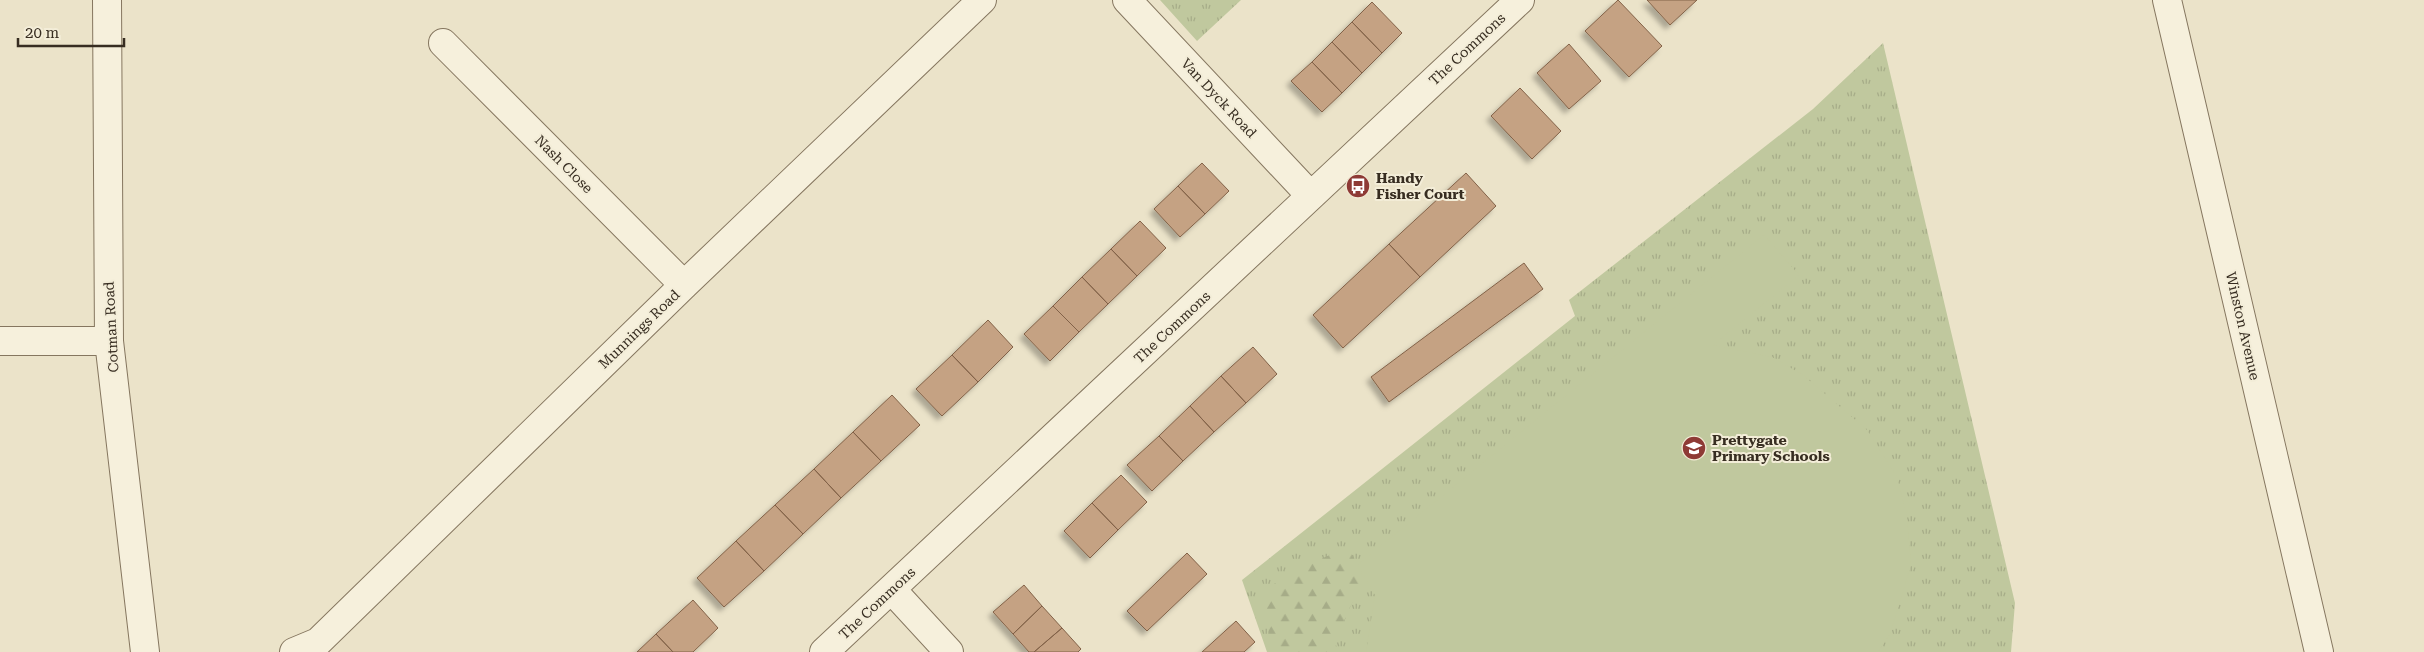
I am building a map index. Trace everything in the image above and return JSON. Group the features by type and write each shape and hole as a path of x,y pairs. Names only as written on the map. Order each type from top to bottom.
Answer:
{"street":[{"name":"Cotman Road","path":"107,0 109,341 145,652"},
{"name":"Munnings Road","path":"294,652 318,642 684,285 982,0"},
{"name":"Van Dyck Road","path":"1128,0 1310,195"},
{"name":"The Commons","path":"824,652 1520,0"},
{"name":"Winston Avenue","path":"2167,0 2319,652"},
{"name":"Nash Close","path":"444,43 684,285"},
{"path":"0,341 109,341"},
{"path":"892,590 949,652"}],"green space":[{"path":"1160,0 1241,0 1197,41"},
{"name":"Prettygate Primary Schools","path":"1883,43 2015,603 2011,652 1267,652 1242,580 1575,316 1569,300 1813,109"},
{"path":"1764,235 1799,275 1713,345 1772,357 1803,375 1867,430 1897,477 1907,516 1911,565 1890,634 1878,652 1366,652 1375,595 1357,565"},
{"path":"1347,547 1364,575 1335,644 1341,652 1276,652 1259,606 1272,585 1310,564"}],"building":[{"path":"1618,0 1662,46 1629,77 1585,31"},
{"path":"1647,0 1697,0 1670,25"},
{"path":"1372,2 1402,33 1382,53 1352,22"},
{"path":"1352,22 1382,53 1362,73 1332,42"},
{"path":"1332,42 1362,73 1342,93 1312,62"},
{"path":"1569,44 1601,81 1569,109 1537,73"},
{"path":"1312,62 1342,93 1322,112 1291,81"},
{"path":"1520,88 1561,131 1532,159 1491,116"},
{"path":"1202,163 1229,191 1205,214 1178,186"},
{"path":"1466,173 1496,206 1420,277 1389,244"},
{"path":"1178,186 1205,214 1180,237 1154,209"},
{"path":"1140,221 1166,248 1137,276 1111,249"},
{"path":"1389,244 1420,277 1343,348 1313,315"},
{"path":"1111,249 1137,276 1108,304 1082,277"},
{"path":"1524,263 1543,289 1389,402 1371,377"},
{"path":"1082,277 1108,304 1079,332 1053,306"},
{"path":"1053,306 1079,332 1050,361 1024,334"},
{"path":"988,320 1013,347 978,382 952,355"},
{"path":"1253,347 1277,374 1246,403 1221,376"},
{"path":"952,355 978,382 942,416 916,389"},
{"path":"1221,376 1246,403 1214,432 1190,406"},
{"path":"892,395 920,425 881,461 853,432"},
{"path":"1190,406 1214,432 1183,461 1159,436"},
{"path":"853,432 881,461 841,498 814,469"},
{"path":"1159,436 1183,461 1152,491 1127,465"},
{"path":"814,469 841,498 803,534 775,505"},
{"path":"1121,475 1147,502 1118,530 1092,503"},
{"path":"1092,503 1118,530 1090,558 1064,531"},
{"path":"775,505 803,534 764,571 736,541"},
{"path":"736,541 764,571 724,607 697,578"},
{"path":"1187,553 1207,574 1147,631 1127,611"},
{"path":"1024,585 1042,606 1013,634 993,612"},
{"path":"693,600 718,628 693,652 673,652 656,634"},
{"path":"1042,606 1062,628 1034,652 1029,652 1013,634"},
{"path":"1236,621 1255,642 1244,652 1202,652"},
{"path":"1062,628 1081,649 1078,652 1034,652"},
{"path":"656,634 673,652 637,652"}],"place":[{"name":"Handy Fisher Court","path":"1358,186"},
{"name":"Prettygate Primary Schools","path":"1694,448"}]}
